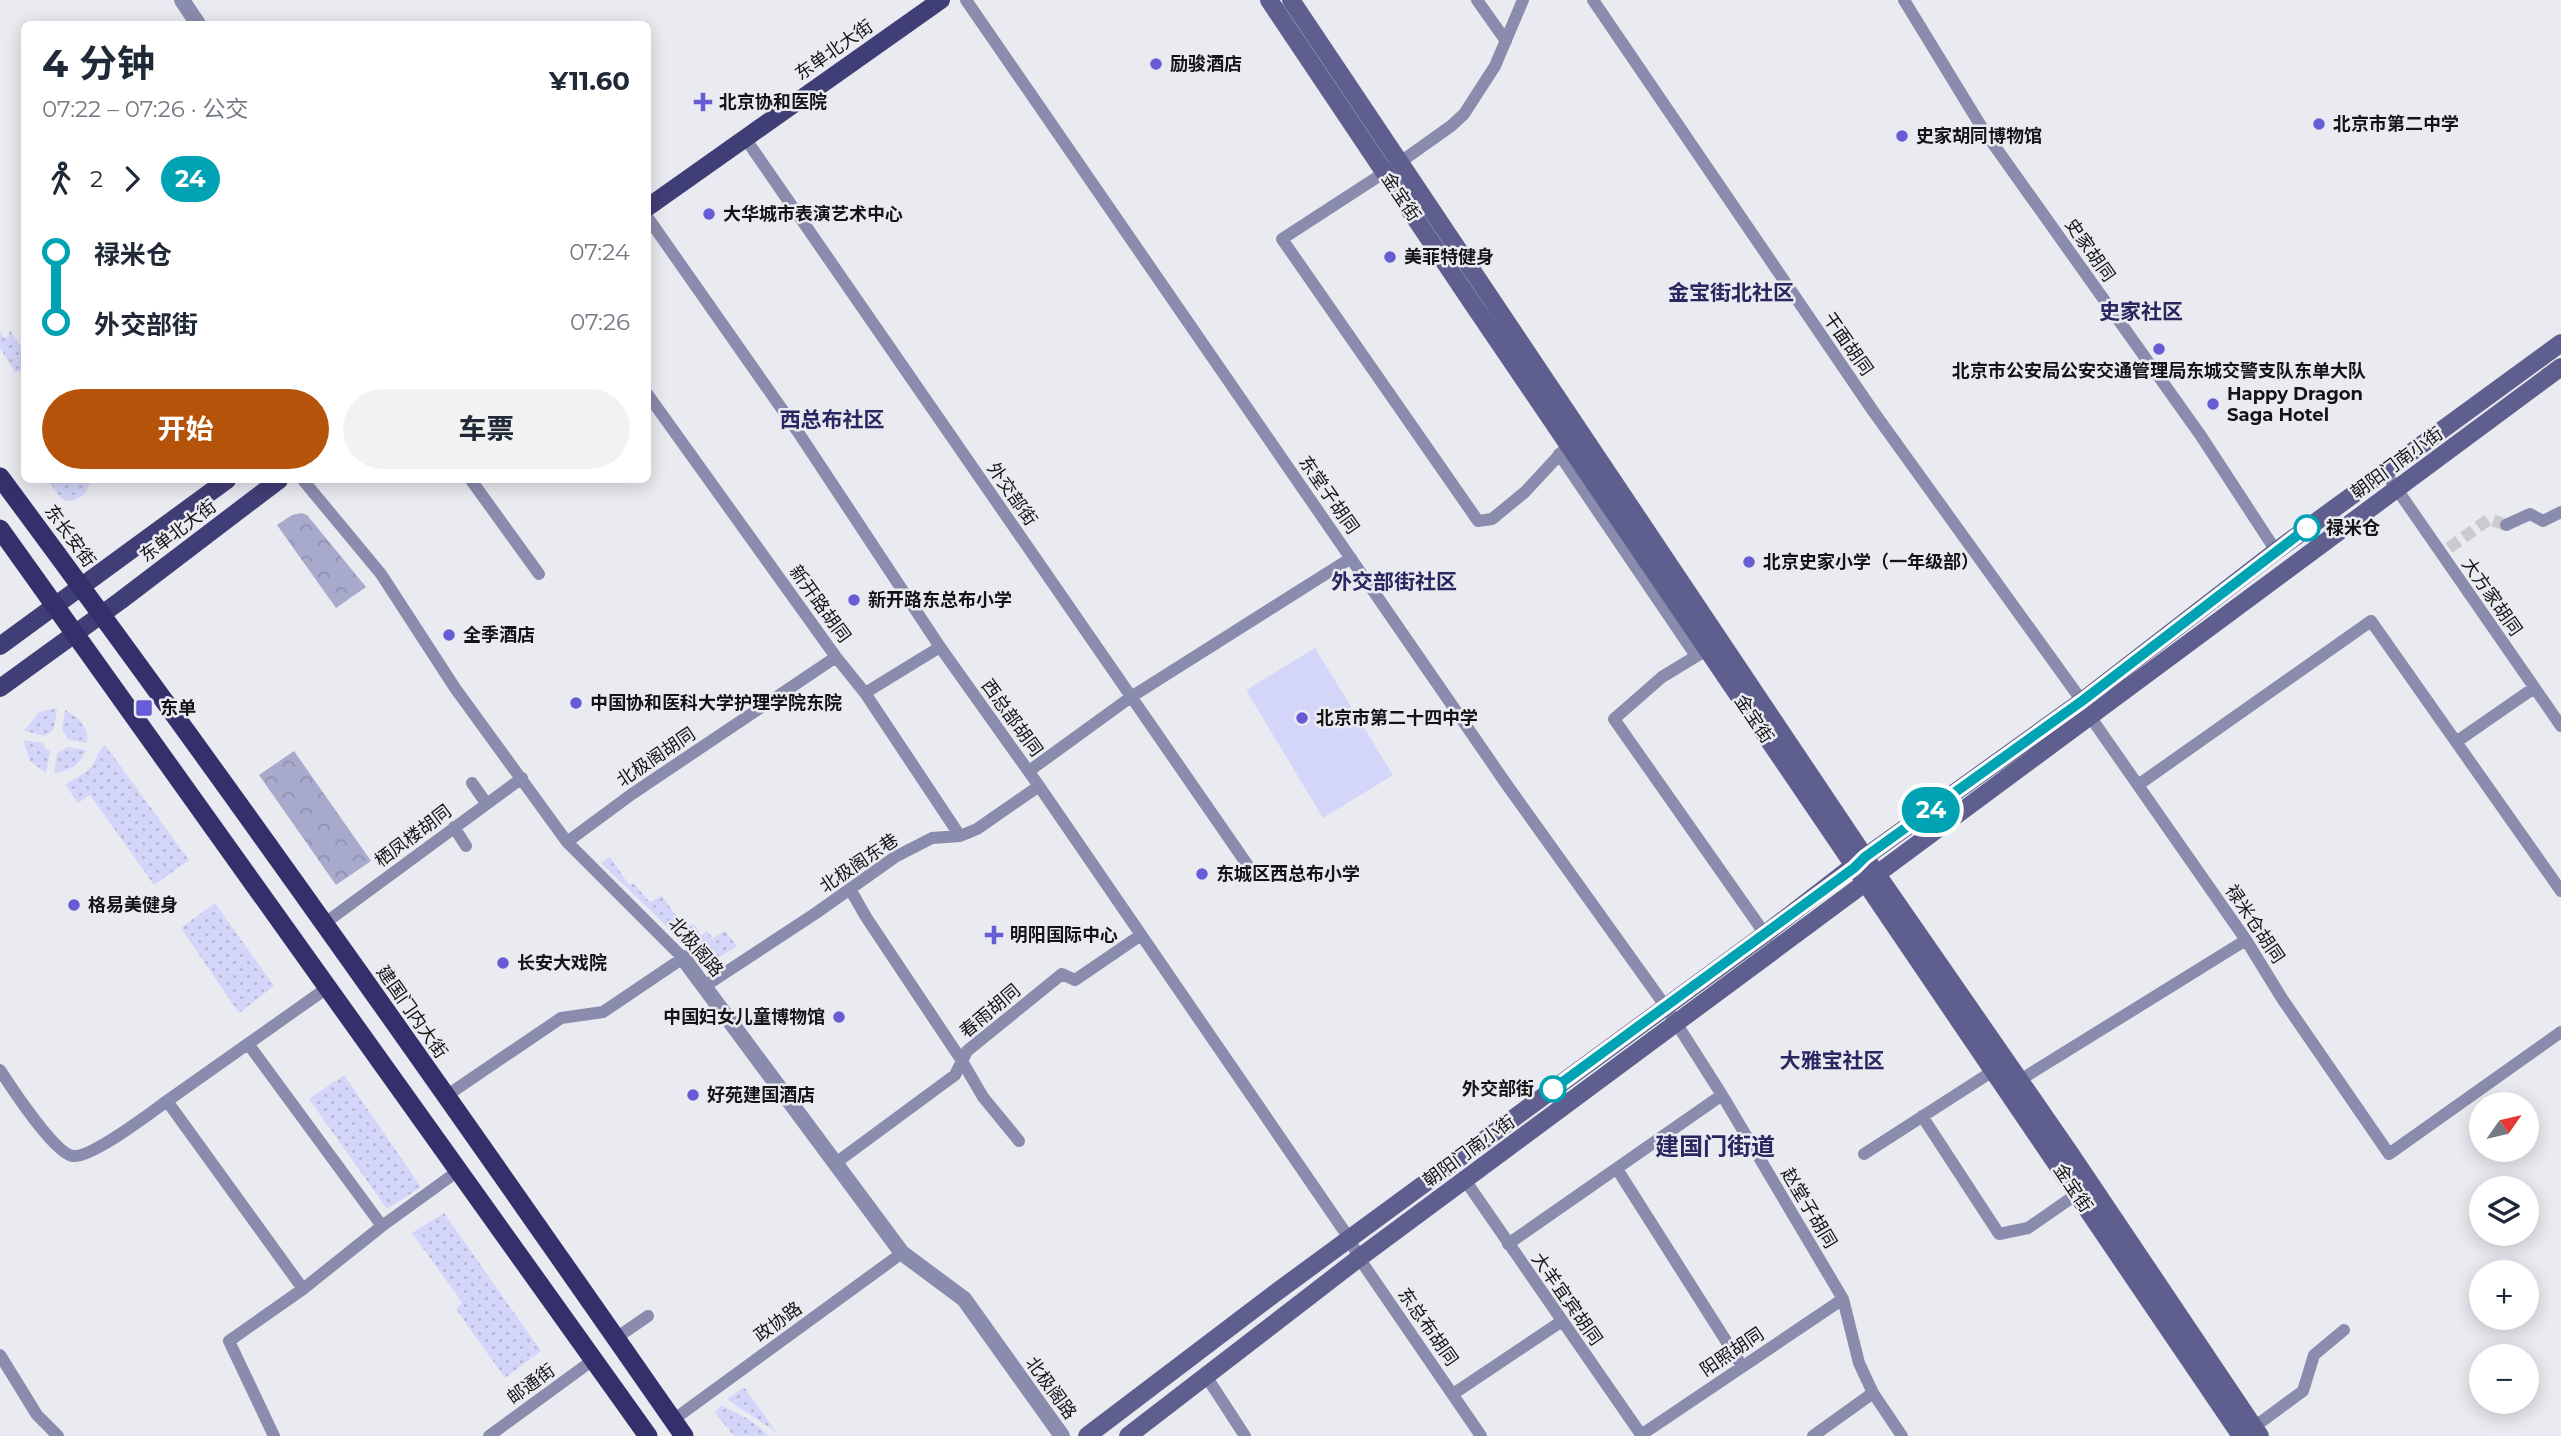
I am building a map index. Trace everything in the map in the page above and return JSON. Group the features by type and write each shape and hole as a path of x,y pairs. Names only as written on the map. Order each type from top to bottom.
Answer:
{"highway":[{"name":"东长安街","path":"0,477 101,614"},
{"path":"0,529 648,1436"},
{"name":"建国门内大街","path":"101,614 325,923 679,1428"}],"main road":[{"name":"东单北大街","path":"651,205 941,0"},
{"name":"金宝街","path":"1269,0 1392,168"},
{"name":"金宝街","path":"1291,0 1392,168 1569,444 1865,870 2020,1080 2247,1434"},
{"name":"朝阳门南小街","path":"2085,708 2276,551 2561,344"},
{"name":"朝阳门南小街","path":"1128,1436 1359,1258 1675,1023 1865,870 2085,708 2561,367"},
{"name":"东单北大街","path":"0,646 223,483"},
{"name":"东单北大街","path":"0,688 275,483"},
{"name":"金宝街","path":"1865,870 1993,1071 2247,1434"},
{"name":"朝阳门南小街","path":"1087,1436 1349,1238 1765,934 1865,870"}],"street":[{"path":"182,0 196,21"},
{"name":"东堂子胡同","path":"966,0 1507,785 1666,1007"},
{"path":"1477,0 1506,41"},
{"path":"1523,0 1495,66 1464,114 1437,138 1282,239 1478,521 1492,519 1525,492 1569,444 1709,649 1662,677 1614,719 1765,934"},
{"name":"干面胡同","path":"1593,0 1873,411 2085,708"},
{"name":"史家胡同","path":"1904,0 1984,131 2193,425 2276,551"},
{"name":"外交部街","path":"746,138 1251,870"},
{"name":"西总部胡同","path":"651,222 798,432 940,646 1349,1238"},
{"name":"新开路胡同","path":"651,399 836,657 865,693 960,836"},
{"name":"大方家胡同","path":"2385,472 2445,551 2534,688 2559,720"},
{"name":"北极阁路","path":"306,483 382,574 455,688 567,842 683,958 902,1253 964,1299 1062,1436"},
{"path":"473,483 539,574"},
{"path":"2506,525 2530,514 2543,522 2561,512"},
{"path":"1028,771 1131,697 1351,558"},
{"path":"2138,785 2371,621 2561,891"},
{"path":"865,693 940,646"},
{"name":"北极阁胡同","path":"567,842 632,794 836,657"},
{"path":"2456,742 2534,688"},
{"name":"禄米仓胡同","path":"2085,708 2246,940 2283,1000 2389,1154 2561,1032"},
{"name":"栖凤楼胡同","path":"325,923 522,778"},
{"path":"472,783 486,803"},
{"name":"北极阁东巷","path":"705,986 895,857 932,838 960,836 977,829 1039,786"},
{"path":"454,827 466,846"},
{"path":"850,889 962,1060 983,1097 1019,1141"},
{"name":"春雨胡同","path":"837,1162 955,1075 967,1051 1062,975 1075,980 1141,934"},
{"path":"2020,1080 2246,940"},
{"path":"446,1096 561,1018 603,1012 683,958"},
{"path":"0,1070 31,1116 63,1152 72,1156 81,1155 116,1137 327,988"},
{"name":"赵堂子胡同","path":"1666,1007 1722,1095 1843,1299 1859,1363 1873,1393 1902,1436"},
{"path":"249,1045 382,1226"},
{"path":"1864,1154 1993,1071"},
{"path":"1508,1244 1722,1095"},
{"path":"167,1101 303,1289"},
{"path":"1922,1116 1999,1234 2028,1228 2077,1194"},
{"path":"1617,1169 1742,1366"},
{"path":"274,1436 229,1341 303,1289 382,1226 458,1171"},
{"name":"大羊宜宾胡同","path":"1465,1180 1642,1435"},
{"name":"东总布胡同","path":"1349,1238 1359,1258 1454,1394 1480,1436"},
{"name":"政协路","path":"679,1428 902,1253"},
{"name":"阳照胡同","path":"1642,1435 1843,1299"},
{"path":"616,1338 648,1316"},
{"path":"1454,1394 1562,1321"},
{"path":"2247,1434 2303,1391 2314,1355 2344,1330"},
{"path":"0,1355 37,1415 58,1436"},
{"name":"邮通街","path":"489,1436 593,1360"},
{"path":"1206,1376 1245,1436"},
{"path":"1813,1436 1873,1393"}],"shaded area":[{"path":"10,330 21,346 21,371 15,372 0,348 0,331 4,338 8,337"},
{"path":"50,483 90,483 84,495 72,501 62,499"},
{"path":"1315,648 1393,775 1323,818 1246,690"},
{"path":"57,708 54,729 45,736 24,731 39,712"},
{"path":"65,710 82,723 87,743 69,740 62,730"},
{"path":"23,740 43,743 45,749 50,751 46,773 30,761"},
{"path":"105,745 189,860 154,885 90,795 78,803 65,784 90,768"},
{"path":"68,747 86,750 74,766 54,773 57,753"},
{"path":"610,857 629,885 633,883 650,902 662,896 685,928 694,924 701,935 707,931 713,938 725,931 737,946 707,965 601,863"},
{"path":"215,903 274,986 239,1013 181,928"},
{"path":"344,1075 421,1187 387,1209 309,1099"},
{"path":"444,1213 541,1351 505,1378 456,1309 462,1302 412,1233"},
{"path":"744,1387 776,1432 727,1399"},
{"path":"721,1405 750,1420 769,1436 734,1436 715,1413"}],"green space":[{"path":"292,515 307,515 366,587 336,608 277,525"},
{"path":"294,751 371,861 336,885 259,775"}],"tunnel":[{"path":"2449,548 2489,519 2506,525"}],"bus line":[{"name":"24","path":"1553,1089 1854,868 1865,857 2082,701 2307,528"}],"place":[{"name":"励骏酒店","path":"1156,64"},
{"name":"北京协和医院","path":"703,102"},
{"name":"北京市第二中学","path":"2319,124"},
{"name":"史家胡同博物馆","path":"1902,136"},
{"name":"大华城市表演艺术中心","path":"709,214"},
{"name":"美菲特健身","path":"1390,257"},
{"name":"北京市公安局公安交通管理局东城交警支队东单大队","path":"2159,349"},
{"name":"Happy Dragon Saga Hotel","path":"2213,404"},
{"name":"禄米仓","path":"2307,528"},
{"name":"北京史家小学（一年级部）","path":"1749,562"},
{"name":"新开路东总布小学","path":"854,600"},
{"name":"全季酒店","path":"449,635"},
{"name":"中国协和医科大学护理学院东院","path":"576,703"},
{"name":"东单","path":"144,708"},
{"name":"北京市第二十四中学","path":"1302,718"},
{"name":"东城区西总布小学","path":"1202,874"},
{"name":"格易美健身","path":"74,905"},
{"name":"明阳国际中心","path":"994,935"},
{"name":"长安大戏院","path":"503,963"},
{"name":"中国妇女儿童博物馆","path":"839,1017"},
{"name":"外交部街","path":"1553,1089"},
{"name":"好苑建国酒店","path":"693,1095"}],"district":[{"name":"金宝街北社区","path":"1731,293"},
{"name":"史家社区","path":"2141,312"},
{"name":"西总布社区","path":"832,420"},
{"name":"外交部街社区","path":"1394,582"},
{"name":"大雅宝社区","path":"1832,1061"},
{"name":"建国门街道","path":"1715,1147"}]}
